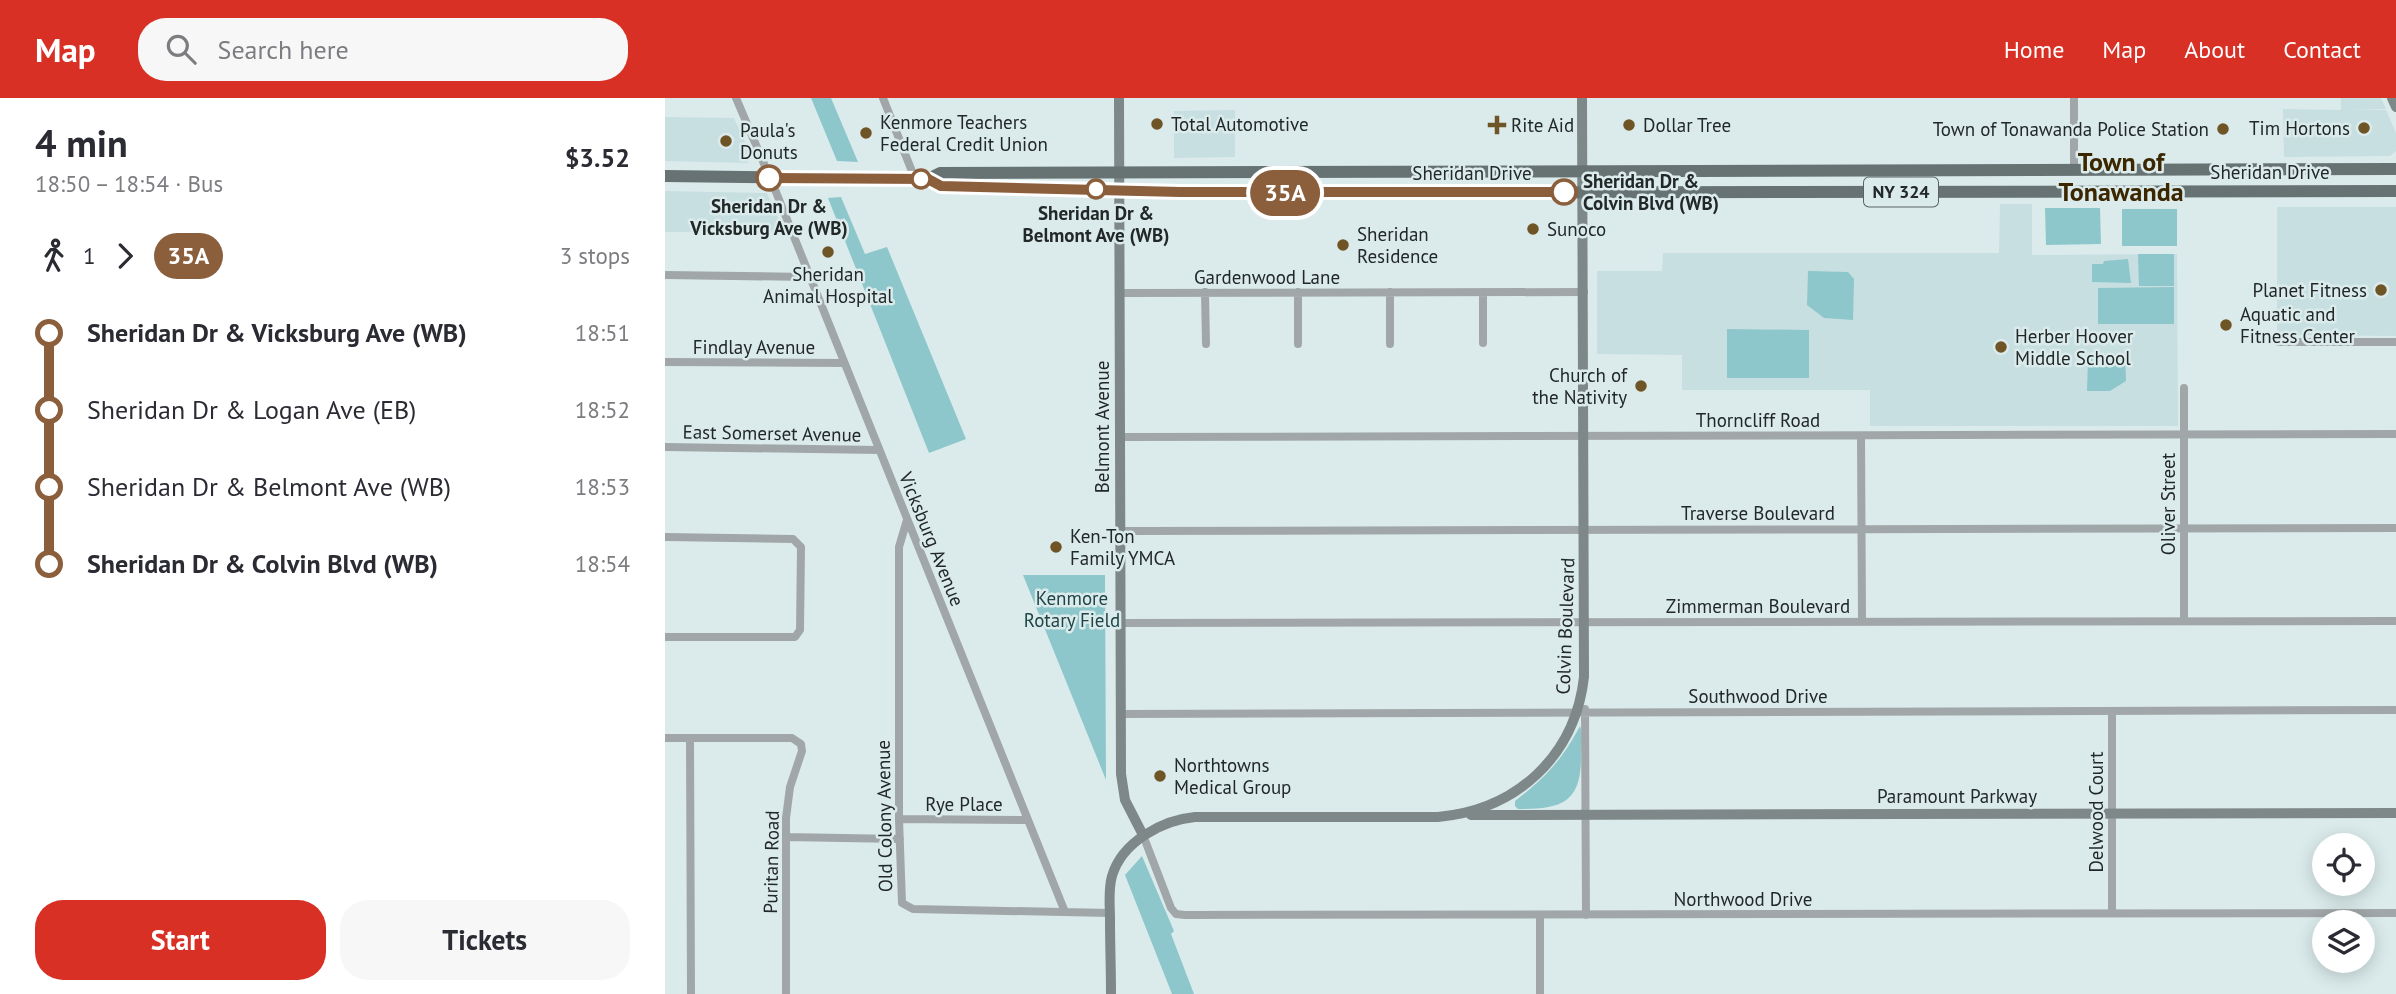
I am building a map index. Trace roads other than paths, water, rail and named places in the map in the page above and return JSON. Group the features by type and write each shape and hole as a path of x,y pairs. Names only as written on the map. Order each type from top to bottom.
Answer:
{"main road":[{"path":"2015,169 2015,192"},
{"path":"2217,169 2218,191"},
{"name":"Sheridan Drive","path":"665,176 922,179 940,173 1353,170 2396,169"},
{"path":"1353,170 1353,193"},
{"path":"1889,170 1890,192"},
{"name":"Sheridan Drive","path":"922,179 941,186 1353,193 2396,191"}],"street":[{"name":"Vicksburg Avenue","path":"736,98 1065,912"},
{"path":"883,98 922,179"},
{"name":"Belmont Avenue","path":"1119,98 1123,792 1143,835"},
{"name":"Colvin Boulevard","path":"1111,994 1110,886 1114,871 1143,835 1175,820 1195,817 1453,816 1472,812 1509,797 1534,779 1581,712 1585,622 1582,98"},
{"path":"2074,98 2074,169"},
{"path":"2392,98 2396,107"},
{"path":"665,275 809,277"},
{"path":"1205,292 1206,344"},
{"path":"1298,292 1298,344"},
{"path":"1389,292 1390,344"},
{"path":"1483,292 1483,343"},
{"name":"Gardenwood Lane","path":"1119,293 1584,292"},
{"path":"2278,342 2396,342"},
{"name":"Findlay Avenue","path":"665,362 844,363"},
{"name":"Oliver Street","path":"2184,388 2184,621"},
{"name":"Thorncliff Road","path":"1119,437 2396,434"},
{"path":"1861,436 1861,621"},
{"name":"East Somerset Avenue","path":"665,447 879,450"},
{"name":"Old Colony Avenue","path":"907,520 899,547 901,899 909,908 1110,913"},
{"name":"Traverse Boulevard","path":"1120,531 2396,528"},
{"path":"665,537 793,538 801,547 800,630 795,637 665,637"},
{"name":"Zimmerman Boulevard","path":"1120,623 2396,621"},
{"name":"Southwood Drive","path":"1121,714 2396,710"},
{"name":"Delwood Court","path":"2112,711 2112,913"},
{"path":"1581,712 1586,815 1586,915"},
{"name":"Puritan Road","path":"665,738 792,738 801,744 802,751 788,799 786,994"},
{"path":"689,738 691,994"},
{"path":"1509,797 1509,807 1512,813 1517,815"},
{"name":"Paramount Parkway","path":"1453,816 2396,813"},
{"name":"Rye Place","path":"899,819 1028,820"},
{"name":"Northwood Drive","path":"1143,835 1171,908 1179,915 2396,913"},
{"path":"786,837 900,839"},
{"path":"1540,915 1541,994"}],"place":[{"name":"Total Automotive","path":"1157,124"},
{"name":"Rite Aid","path":"1497,125"},
{"name":"Dollar Tree","path":"1629,125"},
{"name":"Tim Hortons","path":"2364,128"},
{"name":"Town of Tonawanda Police Station","path":"2223,129"},
{"name":"Kenmore Teachers Federal Credit Union","path":"866,133"},
{"name":"Paula's Donuts","path":"726,141"},
{"name":"Sheridan Dr & Vicksburg Ave (WB)","path":"769,178"},
{"name":"Sheridan Dr & Belmont Ave (WB)","path":"1096,189"},
{"name":"Sheridan Dr & Colvin Blvd (WB)","path":"1564,192"},
{"name":"Sunoco","path":"1533,229"},
{"name":"Sheridan Residence","path":"1343,245"},
{"name":"Sheridan Animal Hospital","path":"828,252"},
{"name":"Planet Fitness","path":"2381,290"},
{"name":"Aquatic and Fitness Center","path":"2226,325"},
{"name":"Herber Hoover Middle School","path":"2001,347"},
{"name":"Church of the Nativity","path":"1641,386"},
{"name":"Ken-Ton Family YMCA","path":"1056,547"},
{"name":"Northtowns Medical Group","path":"1160,776"}],"district":[{"name":"Town of Tonawanda","path":"2121,177"}],"park label":[{"name":"Kenmore Rotary Field","path":"1072,609"}]}
